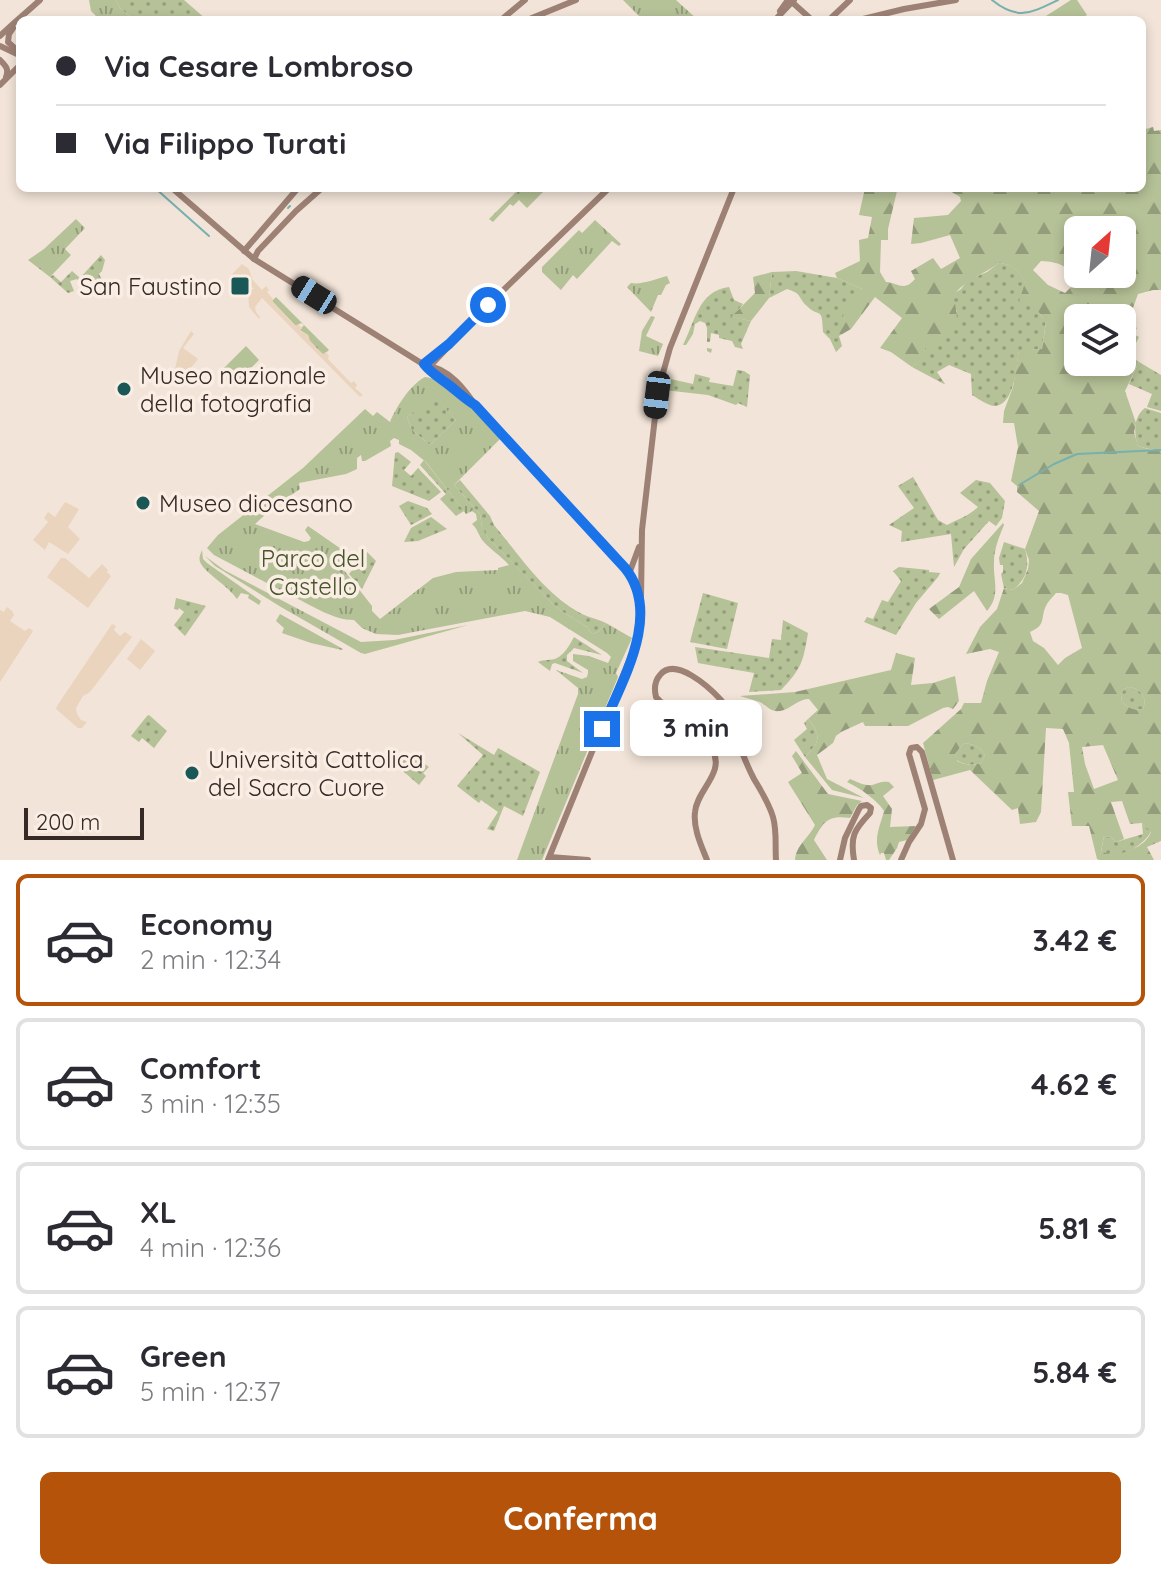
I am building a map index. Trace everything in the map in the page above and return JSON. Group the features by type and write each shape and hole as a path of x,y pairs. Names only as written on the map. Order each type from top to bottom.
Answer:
{"street":[{"path":"22,16 40,0"},
{"path":"537,16 576,0"},
{"path":"833,16 850,0"},
{"path":"875,16 956,0"},
{"path":"792,1 808,16"},
{"path":"506,16 523,2"},
{"path":"0,36 16,19"},
{"path":"16,23 8,38 16,50"},
{"path":"0,60 8,72 2,83"},
{"path":"177,192 254,259 425,365 432,374 475,405 616,558 636,585 640,625 635,646 549,859 588,860"},
{"path":"244,251 295,192"},
{"path":"254,259 258,251 317,192"},
{"path":"425,365 605,192"},
{"path":"640,602 641,543 658,391 670,348 732,192"},
{"path":"629,574 641,543"},
{"path":"616,558 626,562 635,560"},
{"path":"707,860 696,829 695,809 714,773 716,760 709,745 656,697 654,687 658,676 671,668 686,672 713,693 728,711 738,744 772,814 776,860"},
{"path":"901,860 924,816 925,805 909,754 911,748 917,747 922,752 953,860"},
{"path":"840,860 850,828 861,806 867,805 871,808 870,813 853,836 854,860"}],"green space":[{"path":"89,0 116,0 129,16 96,16 91,11"},
{"path":"116,0 184,0 202,16 129,16"},
{"path":"623,0 676,0 694,16 639,16"},
{"path":"1071,0 1077,0 1087,15 1085,16 1046,16"},
{"path":"1153,127 1154,131 1161,130 1161,290 1138,294 1134,304 1064,304 1064,376 1132,376 1125,391 1136,423 1134,432 1138,446 1161,449 1161,841 1147,847 1154,860 1099,860 1089,826 1072,826 1068,792 1074,792 1069,743 1063,729 1046,728 1041,812 1036,822 1020,824 1018,808 1012,810 970,770 933,780 923,743 964,703 981,703 999,652 990,649 966,654 980,627 997,609 1004,588 1013,590 1022,583 1028,569 1025,549 1039,511 1017,492 1017,486 1011,481 1018,447 1014,423 1003,423 1019,350 1042,349 1046,322 1037,310 1019,301 1025,283 1020,275 1011,267 999,263 956,292 957,318 953,334 925,348 924,357 912,367 880,348 902,318 875,297 851,329 839,336 846,310 862,289 837,278 835,273 860,261 859,240 868,238 872,217 859,215 864,192 897,192 888,240 881,240 880,272 886,282 904,286 915,279 911,271 933,258 941,269 960,258 950,235 911,244 914,218 948,215 961,201 952,192 1146,192 1146,129","holes":["1056,593 1068,595 1082,648 1058,665 1044,648 1033,641 1030,632 1041,623 1048,603","1129,687 1144,697 1143,709 1134,709 1122,702 1121,694","964,743 981,750 985,755 981,763 969,765 957,761 955,754","1103,745 1118,780 1094,789 1082,747","1122,801 1130,824 1142,823 1151,832 1140,845 1113,856 1101,851 1104,836 1116,842 1124,839 1111,802"]},
{"path":"516,192 543,192 527,208 519,200 513,206 510,204 493,222 489,219"},
{"path":"76,219 85,228 65,249 71,255 50,277 28,260"},
{"path":"595,220 621,244 619,246 612,241 577,279 573,275 561,290 542,272 542,267 579,230 582,233"},
{"path":"101,255 105,260 99,274 102,280 86,299 77,279 70,281 74,291 68,293 50,277 53,275 61,282 72,271 80,278"},
{"path":"999,263 1008,265 1020,274 1046,321 1042,349 1019,351 1011,392 1002,404 995,406 972,395 971,374 949,365 937,372 944,384 912,367 957,312 953,299 955,293 968,280"},
{"path":"796,271 837,278 862,289 839,336 842,346 836,352 823,332 821,315 811,310 798,294 787,289 769,298 772,272"},
{"path":"772,272 769,298 751,321 731,317 755,293 753,277"},
{"path":"667,276 670,283 658,295 651,312 627,287 631,283"},
{"path":"729,287 734,300 743,304 732,317 751,321 741,344 743,349 711,333 710,342 707,342 707,328 700,321 695,324 686,345 683,345 704,301"},
{"path":"276,297 304,325 296,326 272,301"},
{"path":"651,316 655,317 646,336 663,344 658,356 639,351 642,331"},
{"path":"304,325 329,350 323,355 308,335 300,330"},
{"path":"246,346 259,360 232,387 219,373"},
{"path":"1139,362 1161,375 1161,411 1147,407 1152,394 1129,384 1133,376 1136,376"},
{"path":"737,370 750,375 747,407 708,395 664,390 666,378 693,384 695,374 710,378 709,382 733,386"},
{"name":"Parco del Castello","path":"425,377 445,385 466,402 500,439 454,485 480,514 488,538 558,609 587,627 592,634 606,623 632,638 542,860 517,860 578,694 578,688 556,670 582,679 587,677 588,670 573,661 573,654 608,663 611,657 607,653 550,617 525,611 398,635 376,634 362,628 354,620 338,618 316,608 214,555 207,548 218,535 303,468 365,409 373,416 377,412 390,422 404,396","holes":["434,396 456,420 430,445 412,430 407,417","394,438 426,462 466,514 472,511 476,514 477,520 472,524 481,539 509,565 498,570 456,572 433,578 380,619 343,569 346,563 352,566 357,560 308,526 305,530 311,538 304,542 255,524 300,489 299,483 357,469 357,458 361,455 362,461 365,461 391,446 390,441"]},
{"path":"434,395 456,420 430,445 412,430 407,417"},
{"path":"1145,408 1161,413 1161,449 1138,446 1136,426 1138,416"},
{"path":"395,453 411,462 404,470 411,476 418,468 441,492 429,501 392,486"},
{"path":"424,460 464,511 456,516 440,499 446,494 420,465"},
{"path":"913,477 938,520 947,525 978,507 960,493 976,480 990,483 1005,501 1002,518 996,526 989,521 964,549 954,567 951,534 901,542 902,531 889,525 914,508 898,486"},
{"path":"460,480 545,586 569,606 606,623 598,632 592,634 587,627 558,609 488,538 480,514 454,485"},
{"path":"408,501 427,508 432,514 411,525 399,506"},
{"path":"431,517 447,529 418,541 404,542 411,528"},
{"path":"1003,523 995,552 994,599 987,611 974,591 939,619 929,609 959,587 971,559"},
{"path":"1004,542 1025,549 1027,567 1024,577 1013,590 1004,588 1001,574 1003,565 1000,565 999,558"},
{"path":"202,550 207,563 261,601 259,605 248,598 249,595 241,593 237,599 208,572 200,562"},
{"path":"367,552 376,561 362,589 349,574"},
{"path":"205,556 224,570 361,642 394,640 468,625 361,653 215,566"},
{"path":"899,567 940,573 896,635 864,622 867,617 873,619 882,600 888,602 901,581 893,571"},
{"path":"703,593 738,603 727,649 690,642"},
{"path":"176,598 206,606 185,636 174,625 184,612 174,609"},
{"path":"280,614 343,649 282,633 284,628 276,621"},
{"path":"783,620 808,633 800,664 781,690 749,692 754,673 698,663 695,647 769,658 772,639 781,640"},
{"path":"574,637 602,655 574,648 567,655 567,661 583,673 555,663 550,671 538,662 560,656"},
{"path":"896,653 915,658 911,685 933,683 955,676 959,701 953,709 943,708 908,726 865,726 863,722 841,732 833,743 817,755 827,779 864,798 832,790 805,757 817,739 816,730 808,719 818,710 809,699 776,711 740,696 795,692 891,670"},
{"path":"1129,687 1142,694 1145,701 1143,709 1137,710 1122,702 1121,694"},
{"path":"149,715 167,731 154,748 142,738 139,742 131,736"},
{"path":"808,719 816,730 817,739 805,757 794,740 807,729 804,723"},
{"path":"458,733 494,755 498,748 540,772 523,816 504,806 494,831 487,829 498,812 481,800 479,803 457,786 483,755"},
{"path":"964,743 976,746 983,752 985,755 981,763 968,764 956,760 955,754"},
{"path":"394,750 411,764 416,759 419,764 422,762 429,767 419,785 388,758"},
{"path":"796,751 828,794 862,801 850,818 832,819 817,833 814,840 827,860 795,860 815,825 788,782 802,773 792,756"},
{"path":"850,779 869,785 889,782 894,787 883,796 892,809 890,827 916,826 907,840 899,842 889,860 886,860 884,853 880,855 877,843 884,811 877,802 847,782"},
{"path":"1142,823 1151,831 1135,848 1112,856 1101,852 1104,836 1116,842 1143,834"}],"shaded area":[{"path":"242,264 249,269 252,279 262,290 266,286 272,301 296,326 298,324 302,328 300,331 308,335 323,354 326,352 328,359 351,383 354,381 357,385 355,388 363,395 360,397 262,298 255,307 259,319 249,307 248,290 254,289 241,277 235,283 233,296 229,285 233,273"},
{"path":"191,331 194,334 183,348 198,359 184,379 176,375 175,369 179,351"},
{"path":"65,502 79,509 68,527 80,539 68,554 49,542 45,550 33,540 48,522 44,518 48,512 55,517"},
{"path":"61,558 89,578 102,564 108,570 111,576 88,608 47,577"},
{"path":"7,607 14,615 10,621 25,631 29,628 33,631 0,682 0,610 4,612"},
{"path":"112,624 120,636 125,632 132,637 80,701 77,714 87,722 78,728 56,709"},
{"path":"141,639 155,651 140,670 127,659"}],"waterway":[{"path":"992,0 1017,13 1025,13 1058,0"},
{"path":"160,192 209,236"},
{"path":"1019,485 1077,454 1161,450"}],"place":[{"name":"San Faustino","path":"240,286"},
{"name":"Museo nazionale della fotografia","path":"124,389"},
{"name":"Museo diocesano","path":"143,503"},
{"name":"Università Cattolica del Sacro Cuore","path":"192,773"}],"route":[{"path":"488,305 424,364 432,374 475,405 625,568 636,585 641,612 639,633 602,729"}]}
